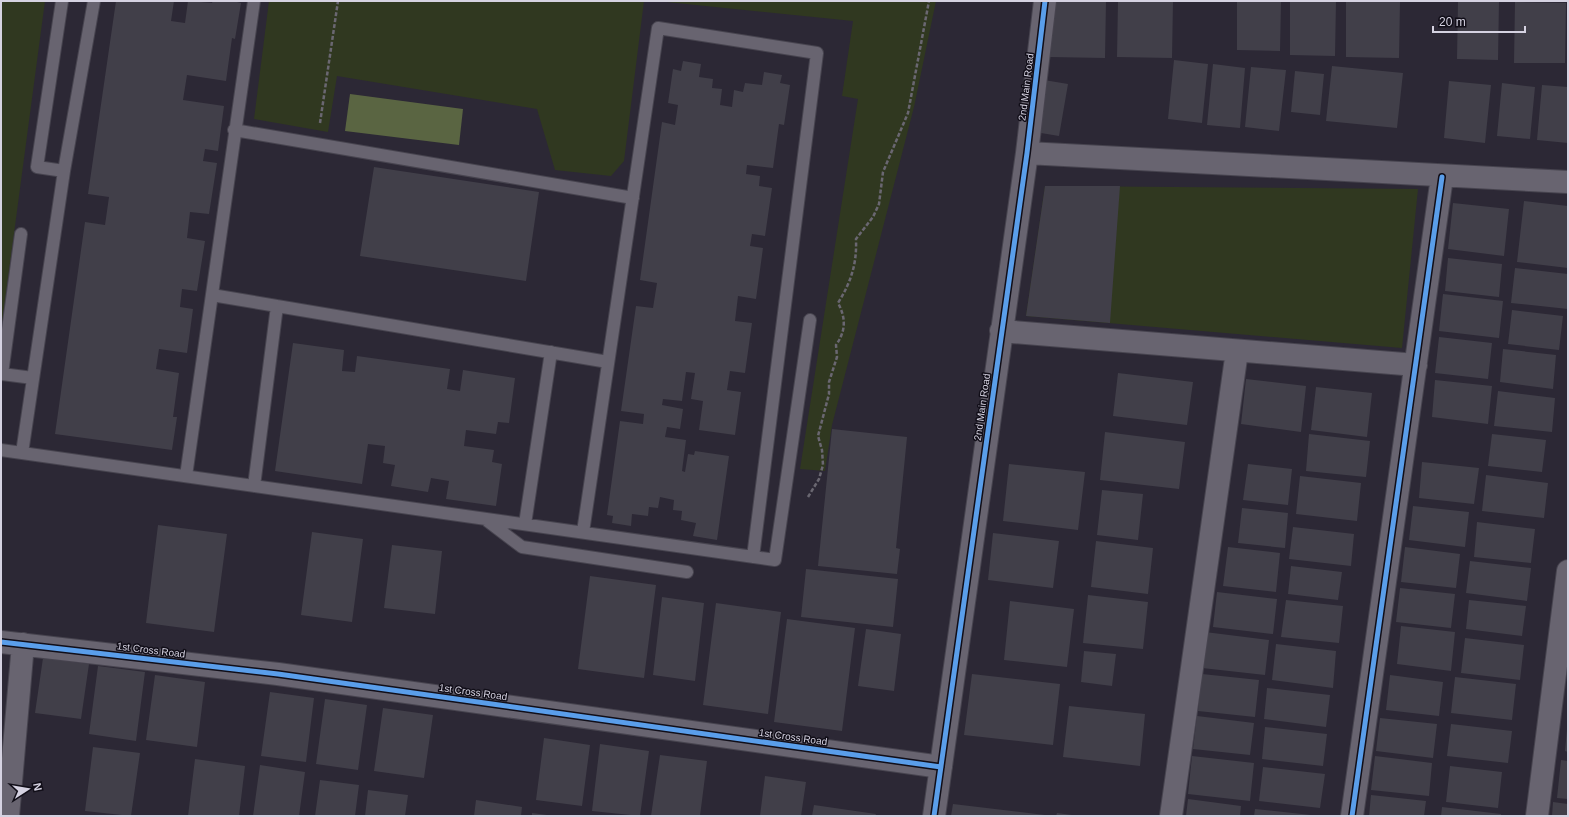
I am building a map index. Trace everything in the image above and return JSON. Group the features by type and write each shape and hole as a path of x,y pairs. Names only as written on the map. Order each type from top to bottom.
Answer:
{"street":[{"name":"2nd Main Road","path":"934,816 1027,154 1046,1"},
{"path":"1027,154 1442,177 1568,182"},
{"path":"1352,816 1442,177"},
{"path":"1001,331 1416,365"},
{"path":"1171,816 1237,351"},
{"path":"1537,816 1568,571"},
{"name":"1st Cross Road","path":"1,642 278,674 941,767"},
{"path":"8,816 23,644"}],"lane":[{"path":"62,1 37,167 64,171"},
{"path":"22,453 64,171 94,1"},
{"path":"186,476 234,130 254,1"},
{"path":"583,532 658,28 817,54 753,557"},
{"path":"234,130 633,198"},
{"path":"21,234 2,374 33,378"},
{"path":"212,295 608,362"},
{"path":"254,486 277,306"},
{"path":"1,450 775,560 810,320"},
{"path":"525,524 551,352"},
{"path":"484,518 522,547 687,572"}],"path":[{"path":"317,144 338,1"},
{"path":"783,510 806,499 814,490 819,479 823,465 822,450 818,436 829,394 829,382 837,357 836,345 841,338 844,328 842,310 838,303 848,288 854,271 857,256 856,240 873,217 878,204 882,172 908,113 929,1"}],"shaded area":[{"path":"1,1 45,1 1,331"},
{"path":"269,1 644,1 624,161 611,176 555,170 537,109 337,76 328,132 254,119"},
{"path":"657,1 936,1 914,107 832,425 825,471 800,469 858,99 842,96 853,21"},
{"path":"350,94 463,109 459,145 345,131"},
{"path":"1045,186 1418,189 1402,348 1026,316"}],"building":[{"path":"116,1 174,1 171,21 185,23 188,1 212,3 213,1 233,1 241,3 235,39 232,38 226,81 187,75 183,100 224,106 218,151 205,149 203,161 217,163 209,214 190,212 187,238 205,241 197,291 182,289 180,307 193,309 187,353 159,349 156,369 179,373 173,417 177,417 172,450 55,434 85,222 105,225 109,197 88,194"},
{"path":"1051,1 1106,1 1105,58 1050,57"},
{"path":"1118,1 1173,1 1172,58 1117,57"},
{"path":"1237,1 1281,1 1280,51 1237,50"},
{"path":"1290,1 1336,1 1335,56 1290,55"},
{"path":"1346,1 1400,1 1399,58 1346,57"},
{"path":"1458,1 1499,1 1498,60 1457,59"},
{"path":"1515,2 1566,3 1565,63 1514,63"},
{"path":"1174,60 1208,64 1202,123 1168,119"},
{"path":"683,61 701,64 699,77 713,79 712,88 722,89 720,105 732,107 734,90 743,92 745,83 762,85 764,72 782,75 780,83 790,85 784,125 779,124 773,168 747,165 746,174 760,176 759,186 772,188 765,236 752,234 750,246 763,248 756,299 738,296 735,321 752,323 745,373 730,371 727,390 741,392 735,435 699,430 703,401 691,399 695,373 686,372 682,401 663,399 662,405 683,409 680,429 667,427 665,437 686,440 682,471 685,472 688,454 694,455 695,451 729,456 717,540 693,536 696,523 681,520 682,511 673,510 674,500 660,497 658,508 649,507 648,516 632,514 631,526 612,523 613,516 607,515 620,421 643,424 644,414 621,411 636,306 653,308 657,283 640,280 662,122 675,125 678,105 668,103 673,69 681,71"},
{"path":"1213,64 1245,68 1240,128 1207,125"},
{"path":"1332,66 1403,73 1397,128 1326,121"},
{"path":"1251,67 1286,70 1279,131 1245,127"},
{"path":"1295,71 1324,74 1320,115 1291,112"},
{"path":"1044,80 1068,84 1059,136 1035,132"},
{"path":"1449,81 1491,85 1485,143 1444,138"},
{"path":"1502,83 1535,87 1530,139 1497,136"},
{"path":"1542,85 1568,87 1568,143 1537,140"},
{"path":"374,167 539,192 526,281 360,256"},
{"path":"1045,186 1120,186 1110,323 1026,316"},
{"path":"1524,201 1568,206 1568,268 1517,262"},
{"path":"1453,203 1509,209 1504,256 1448,249"},
{"path":"1448,258 1502,264 1499,297 1445,291"},
{"path":"1515,268 1568,274 1568,309 1511,303"},
{"path":"1443,294 1503,301 1499,338 1439,331"},
{"path":"1512,310 1563,316 1559,350 1508,344"},
{"path":"1439,337 1492,343 1488,379 1435,373"},
{"path":"293,343 344,350 342,371 355,372 357,356 450,369 447,389 460,391 463,370 515,378 509,423 498,422 496,434 466,430 464,446 494,450 492,462 502,464 496,506 446,499 449,481 431,478 428,492 391,486 395,465 383,463 385,446 368,444 362,484 275,471"},
{"path":"1503,349 1556,355 1553,389 1500,382"},
{"path":"1118,373 1193,382 1187,425 1113,416"},
{"path":"1246,379 1306,386 1301,432 1241,424"},
{"path":"1435,380 1492,386 1488,424 1432,417"},
{"path":"1316,387 1372,393 1367,437 1311,430"},
{"path":"1498,391 1555,398 1552,432 1494,426"},
{"path":"832,429 907,437 896,548 900,549 897,574 818,566"},
{"path":"1105,432 1185,442 1179,489 1100,480"},
{"path":"1309,434 1370,441 1366,477 1306,471"},
{"path":"1492,434 1546,440 1542,472 1488,466"},
{"path":"1422,462 1479,468 1474,504 1419,498"},
{"path":"1009,464 1085,472 1078,530 1003,521"},
{"path":"1248,464 1292,469 1288,505 1243,500"},
{"path":"1486,475 1548,483 1544,518 1482,511"},
{"path":"1300,476 1361,483 1357,521 1296,514"},
{"path":"1102,490 1143,494 1138,540 1097,535"},
{"path":"1413,506 1469,512 1465,547 1409,540"},
{"path":"1242,508 1288,513 1285,548 1238,543"},
{"path":"1477,522 1535,529 1531,563 1474,557"},
{"path":"158,525 227,534 214,632 146,623"},
{"path":"1293,527 1354,534 1351,566 1289,559"},
{"path":"312,532 363,539 352,622 301,615"},
{"path":"993,533 1059,541 1053,588 988,580"},
{"path":"1096,541 1153,548 1148,594 1091,587"},
{"path":"392,545 442,551 435,614 384,608"},
{"path":"1228,547 1280,553 1276,592 1223,586"},
{"path":"1405,547 1460,554 1456,588 1401,582"},
{"path":"1470,561 1531,568 1527,601 1466,593"},
{"path":"1291,566 1342,572 1338,600 1288,594"},
{"path":"806,569 898,579 893,627 801,617"},
{"path":"590,576 656,585 644,678 578,669"},
{"path":"1400,588 1455,594 1451,628 1396,622"},
{"path":"1217,592 1277,599 1273,634 1213,627"},
{"path":"1088,595 1148,602 1143,649 1083,643"},
{"path":"662,597 704,603 695,681 653,675"},
{"path":"1286,600 1343,606 1339,643 1281,637"},
{"path":"1469,600 1526,606 1522,636 1466,629"},
{"path":"1010,601 1074,609 1067,667 1004,660"},
{"path":"716,603 781,612 768,714 703,705"},
{"path":"787,619 855,628 842,731 774,722"},
{"path":"1401,626 1455,632 1451,671 1397,664"},
{"path":"866,629 901,634 894,691 858,686"},
{"path":"1205,632 1269,640 1265,675 1202,668"},
{"path":"1465,638 1524,645 1520,680 1461,673"},
{"path":"1276,644 1336,651 1333,688 1272,680"},
{"path":"1084,651 1116,654 1112,686 1081,682"},
{"path":"43,658 89,664 81,719 35,713"},
{"path":"98,666 145,672 136,741 89,734"},
{"path":"972,674 1060,684 1053,745 964,735"},
{"path":"1202,674 1259,680 1255,717 1198,711"},
{"path":"155,675 205,682 197,747 146,740"},
{"path":"1390,675 1443,682 1439,716 1386,710"},
{"path":"1455,677 1516,684 1512,720 1451,713"},
{"path":"1267,688 1330,695 1326,727 1264,719"},
{"path":"270,692 314,698 306,762 261,756"},
{"path":"325,699 367,705 358,770 316,764"},
{"path":"1069,706 1145,714 1140,766 1063,757"},
{"path":"383,708 433,715 424,778 374,771"},
{"path":"1197,716 1254,723 1250,755 1193,749"},
{"path":"1380,718 1437,724 1433,758 1376,751"},
{"path":"1451,724 1512,731 1508,763 1447,756"},
{"path":"1265,727 1327,734 1323,766 1262,759"},
{"path":"1568,729 1568,752 1565,751"},
{"path":"544,738 590,745 582,806 536,800"},
{"path":"600,744 649,751 640,816 592,811"},
{"path":"93,747 140,753 131,816 85,811"},
{"path":"660,755 707,761 700,816 651,816"},
{"path":"1192,756 1254,763 1250,801 1188,794"},
{"path":"1375,756 1432,763 1429,796 1371,790"},
{"path":"195,759 245,766 239,816 188,816"},
{"path":"1561,760 1568,761 1568,799 1557,798"},
{"path":"260,765 305,772 299,816 253,816"},
{"path":"1450,766 1502,772 1498,808 1446,802"},
{"path":"1263,767 1325,774 1320,808 1259,801"},
{"path":"765,776 806,782 801,816 760,816"},
{"path":"320,780 359,785 355,816 315,816"},
{"path":"368,790 408,795 405,816 365,816"},
{"path":"1371,795 1426,801 1424,816 1369,816"},
{"path":"1188,799 1241,806 1240,816 1186,816"},
{"path":"476,800 522,807 521,816 474,816"},
{"path":"1553,802 1568,804 1568,816 1552,816"},
{"path":"953,804 1045,815 1045,816 951,816"},
{"path":"814,805 876,814 875,816 812,816"},
{"path":"1442,807 1501,814 1501,816 1441,816"},
{"path":"1255,809 1311,815 1311,816 1254,816"},
{"path":"532,813 547,815 547,816 532,816"},
{"path":"1057,813 1072,815 1072,816 1056,816"}],"cycle path":[{"path":"934,816 1027,153 1045,1"},
{"path":"1352,816 1442,177"},
{"path":"1,642 278,674 941,767"}]}
